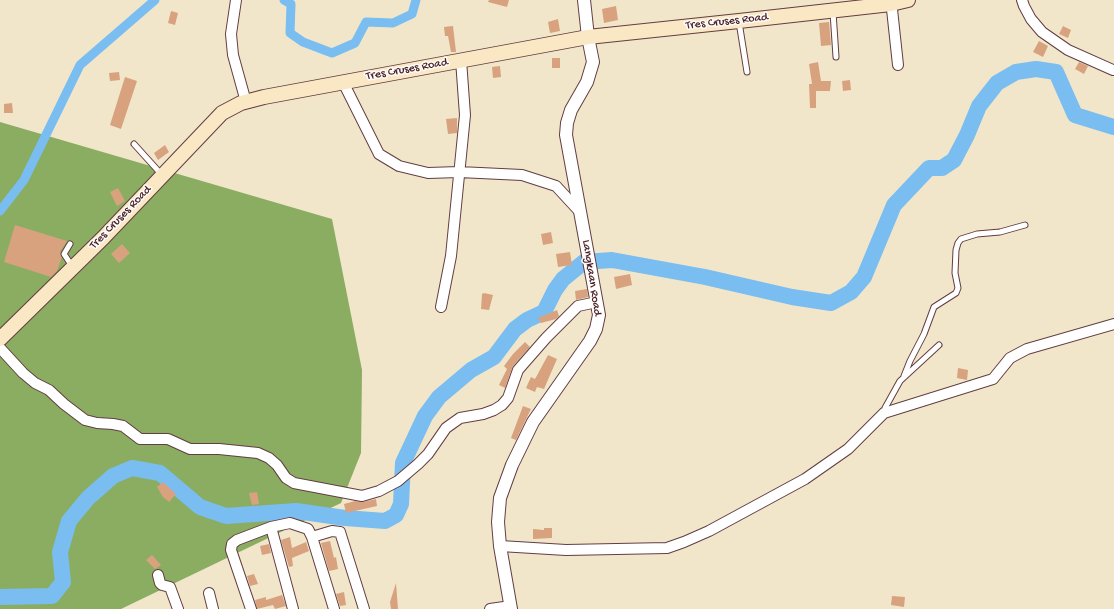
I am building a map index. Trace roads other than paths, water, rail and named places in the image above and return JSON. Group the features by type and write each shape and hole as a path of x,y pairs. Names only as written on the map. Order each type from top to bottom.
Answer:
{"main road":[{"name":"Tres Cruses Road","path":"0,339 103,238 222,113 246,102 264,97 588,37 832,11 908,0"}],"street":[{"path":"236,0 231,34 233,55 246,102"},
{"name":"Langkaan Road","path":"511,608 500,546 498,522 500,498 512,465 533,422 590,341 596,329 599,315 566,135 567,123 571,110 587,82 593,62 588,37 584,0"},
{"path":"1022,0 1031,19 1042,32 1068,50 1113,70"},
{"path":"891,2 898,65"},
{"path":"441,307 451,256 465,115 460,60"},
{"path":"343,82 379,154 399,166 428,173 459,172 522,175 556,186 580,212"},
{"path":"0,348 23,373 35,383 49,390 85,420 96,423 123,426 140,439 168,439 190,449 219,449 258,453 269,458 286,478 294,483 362,496 379,491 398,481 428,454 446,428 460,418 483,414 502,405 508,398 518,370 546,338 578,306 597,302"},
{"path":"500,546 566,550 667,548 684,542 709,531 805,479 848,448 884,413 992,380 1010,358 1027,349 1114,324"},
{"path":"251,609 231,550 232,544 237,540 271,527 290,523 308,529 312,537 334,609"},
{"path":"271,527 293,609"},
{"path":"312,537 332,531 340,532 364,609"},
{"path":"158,575 162,585 170,587 178,609"},
{"path":"209,593 214,609"},
{"path":"490,609 511,608"}],"lane":[{"path":"832,11 836,56"},
{"path":"739,21 747,72"},
{"path":"134,144 162,176"},
{"path":"884,413 885,408 904,376 924,334 934,307 956,292 958,288 955,273 958,243 961,239 966,237 977,234 1000,232 1025,224"},
{"path":"70,244 64,254 73,266"},
{"path":"904,376 939,345"}],"waterway":[{"path":"0,211 24,180 80,65 155,0"},
{"path":"284,0 291,4 290,33 303,42 332,53 355,43 366,22 393,23 412,14 416,0"},
{"path":"0,597 52,596 63,582 60,552 69,521 88,498 113,476 132,468 160,473 200,507 226,516 296,511 345,518 385,521 396,515 401,504 403,463 425,416 439,397 471,370 494,357 515,329 527,320 544,312 555,290 563,279 584,262 612,260 705,277 792,297 831,303 851,292 864,277 894,205 929,168 942,168 954,160 967,135 979,106 997,83 1016,72 1036,69 1056,72 1075,115 1114,127"}]}
